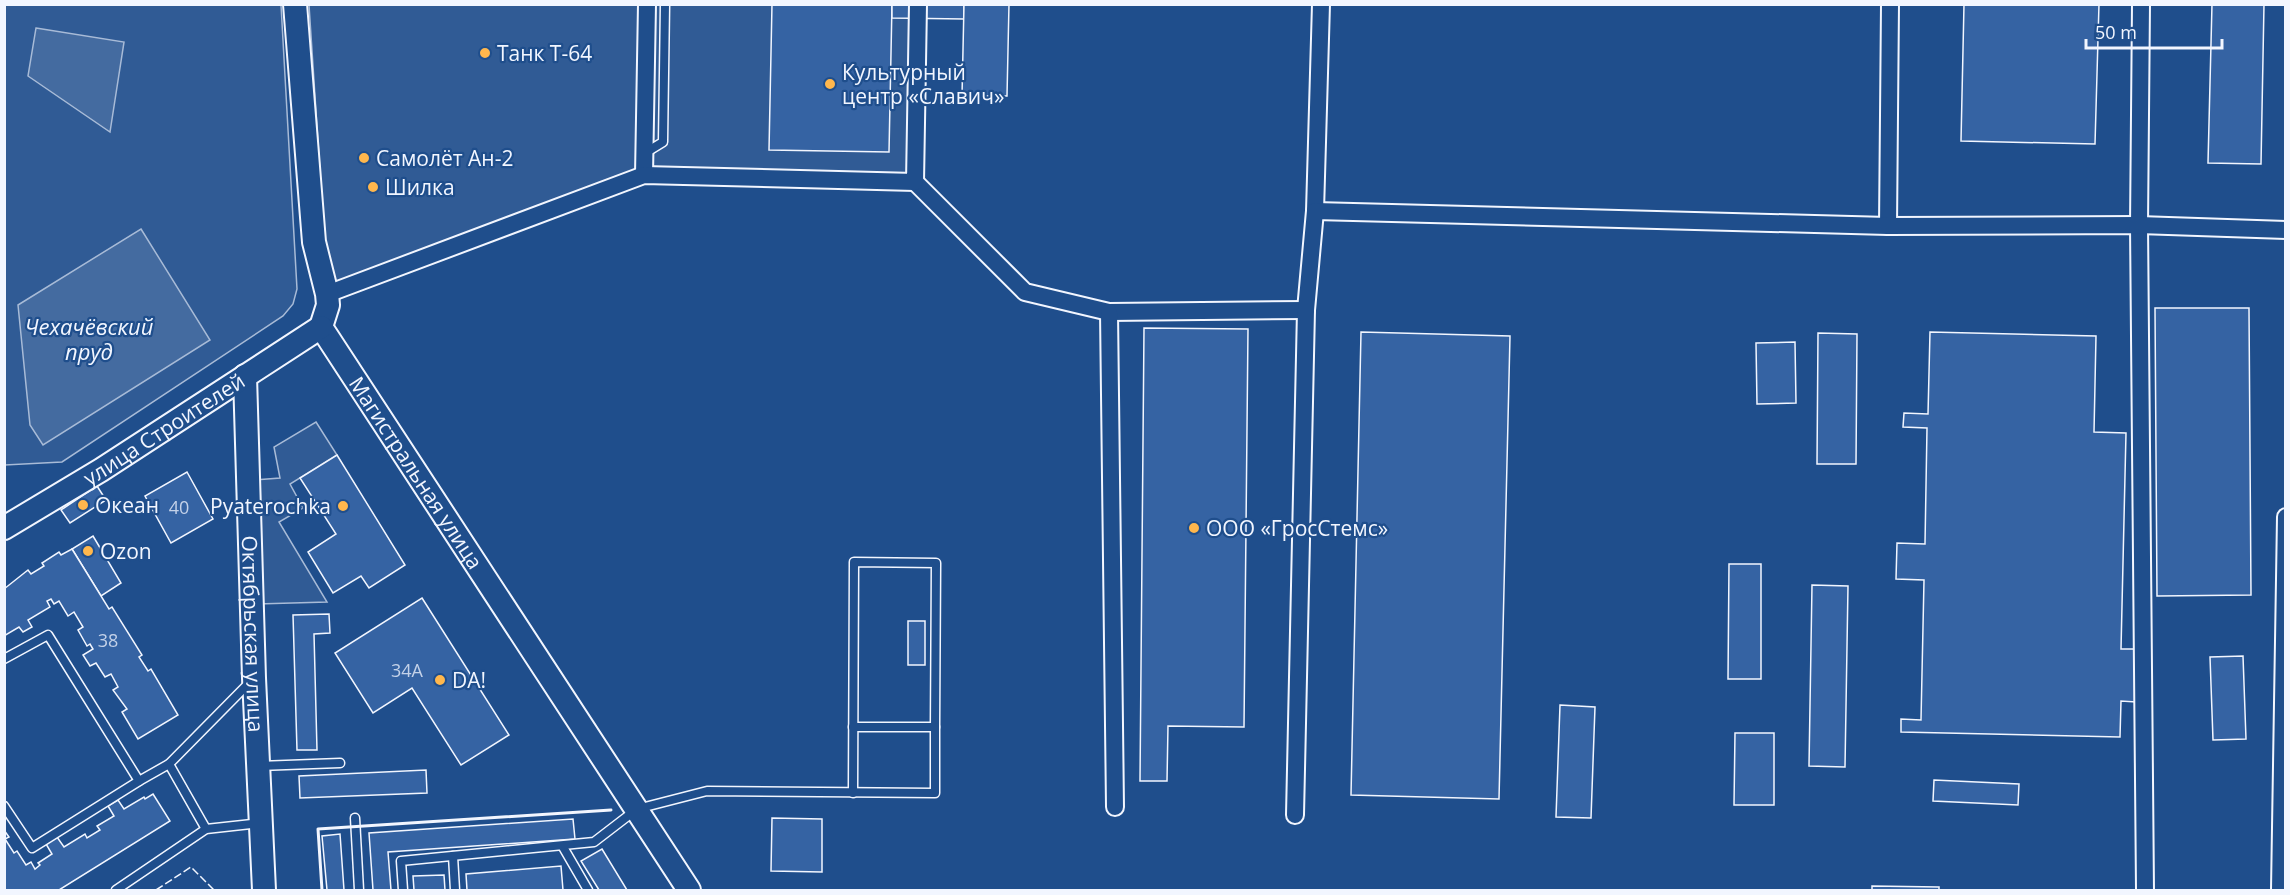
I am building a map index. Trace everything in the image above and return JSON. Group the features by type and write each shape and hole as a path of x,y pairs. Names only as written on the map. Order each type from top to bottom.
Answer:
{"main road":[{"path":"295,4 314,242 328,305 321,327"},
{"name":"улица Строителей","path":"4,528 102,470 321,327"},
{"name":"Магистральная улица","path":"321,327 689,891"},
{"name":"Октябрьская улица","path":"245,376 254,678 264,891"}],"street":[{"path":"644,175 647,4"},
{"path":"915,182 918,4"},
{"path":"1295,815 1306,310 1315,211 1321,4"},
{"path":"1888,226 1890,4"},
{"path":"2141,4 2139,225 2145,891"},
{"path":"327,294 644,175 915,182 1024,292 1109,312 1306,310"},
{"path":"1315,211 1888,226 2139,225 2286,230"},
{"path":"1109,312 1115,807"},
{"path":"2282,880 2286,517"}],"lane":[{"path":"645,153 663,142 665,4"},
{"path":"403,891 401,861 563,847 594,842 637,809 707,791 853,793 935,793 936,563 854,562 853,793"},
{"path":"4,659 48,635 139,781"},
{"path":"4,806 32,848 169,764 254,678"},
{"path":"853,727 935,727"},
{"path":"258,766 340,763"},
{"path":"169,764 206,829"},
{"path":"355,818 359,891"},
{"path":"116,891 206,829 261,823"},
{"path":"563,847 588,891"},
{"path":"453,856 455,891"}],"shaded area":[{"path":"4,5 281,5 297,289 293,304 283,316 62,462 5,465"},
{"path":"309,5 918,5 915,182 644,174 328,294"},
{"path":"316,422 337,455 290,484 303,508 279,522 327,602 257,604 253,480 280,478 274,447"}],"water":[{"path":"36,28 124,42 110,132 28,76"},
{"name":"Чехачёвский пруд","path":"141,229 210,340 43,445 30,425 18,305"}],"building":[{"name":"Культурный центр «Славич»","path":"772,4 892,4 889,152 769,150"},
{"path":"892,4 964,4 964,19 892,18"},
{"path":"964,4 1009,4 1007,96 962,96"},
{"path":"1964,4 2099,4 2095,144 1961,141"},
{"path":"2212,4 2264,4 2261,164 2208,163"},
{"path":"2155,308 2249,308 2251,595 2157,596"},
{"name":"ООО «ГросСтемс»","path":"1144,328 1248,329 1244,727 1168,726 1167,781 1140,781"},
{"path":"1361,332 1510,336 1499,799 1351,795"},
{"path":"1930,332 2096,336 2094,432 2126,433 2121,649 2137,649 2136,702 2121,701 2120,737 1901,732 1901,719 1921,720 1924,580 1896,579 1897,543 1925,544 1927,428 1903,427 1904,413 1928,414"},
{"path":"1818,333 1857,334 1856,464 1817,464"},
{"path":"1795,342 1796,403 1757,404 1756,343"},
{"name":"Pyaterochka","path":"337,455 405,565 369,588 361,576 333,593 308,552 336,534 300,478"},
{"path":"187,472 213,519 171,543 145,496"},
{"name":"Океан","path":"97,486 106,500 70,523 61,510"},
{"path":"93,536 121,583 101,596 72,549"},
{"path":"72,549 109,609 112,607 142,655 139,657 148,671 151,669 178,715 138,739 122,712 127,709 113,690 118,687 111,674 105,677 96,663 90,666 83,655 93,649 90,644 87,646 78,630 83,627 74,612 68,616 59,601 54,604 51,599 47,601 50,607 28,620 32,627 23,632 19,627 4,636 4,589 28,570 31,574 44,566 42,563 59,552 61,555"},
{"path":"1729,564 1761,564 1761,679 1728,679"},
{"path":"1812,585 1848,586 1845,767 1809,766"},
{"path":"422,598 509,735 461,765 412,688 373,713 335,653"},
{"path":"329,614 330,633 314,634 317,750 297,750 293,615"},
{"path":"908,621 925,621 925,665 908,665"},
{"path":"2243,656 2246,739 2213,740 2210,657"},
{"path":"1560,705 1595,707 1591,818 1556,817"},
{"path":"1735,733 1774,733 1774,805 1734,805"},
{"path":"426,770 427,793 300,798 299,776"},
{"path":"1934,780 2019,784 2018,805 1933,801"},
{"path":"153,794 170,821 59,890 4,890 4,830 9,837 5,839 14,853 17,851 26,865 31,862 35,869 40,865 38,863 52,854 46,844 57,837 64,847 85,834 87,838 100,830 97,826 114,816 108,806 118,800 124,809"},
{"path":"772,818 822,819 822,872 771,871"},
{"path":"573,819 575,839 388,852 391,890 373,890 369,833"},
{"path":"340,834 344,890 327,890 322,836"},
{"path":"602,849 627,890 599,890 581,861"},
{"path":"561,866 563,890 467,890 466,874"},
{"path":"444,875 445,890 414,890 413,876"},
{"path":"1872,886 1939,887 1939,890 1872,890"}],"fence":[{"path":"156,890 191,867 214,890"}],"wall":[{"path":"322,890 318,829 611,810"}],"place":[{"name":"Танк Т-64","path":"485,53"},
{"name":"Культурный центр «Славич»","path":"830,84"},
{"name":"Самолёт Ан-2","path":"364,158"},
{"name":"Шилка","path":"373,187"},
{"name":"Океан","path":"83,505"},
{"name":"Pyaterochka","path":"343,506"},
{"name":"ООО «ГросСтемс»","path":"1194,528"},
{"name":"Ozon","path":"88,551"},
{"name":"DA!","path":"440,680"}]}
